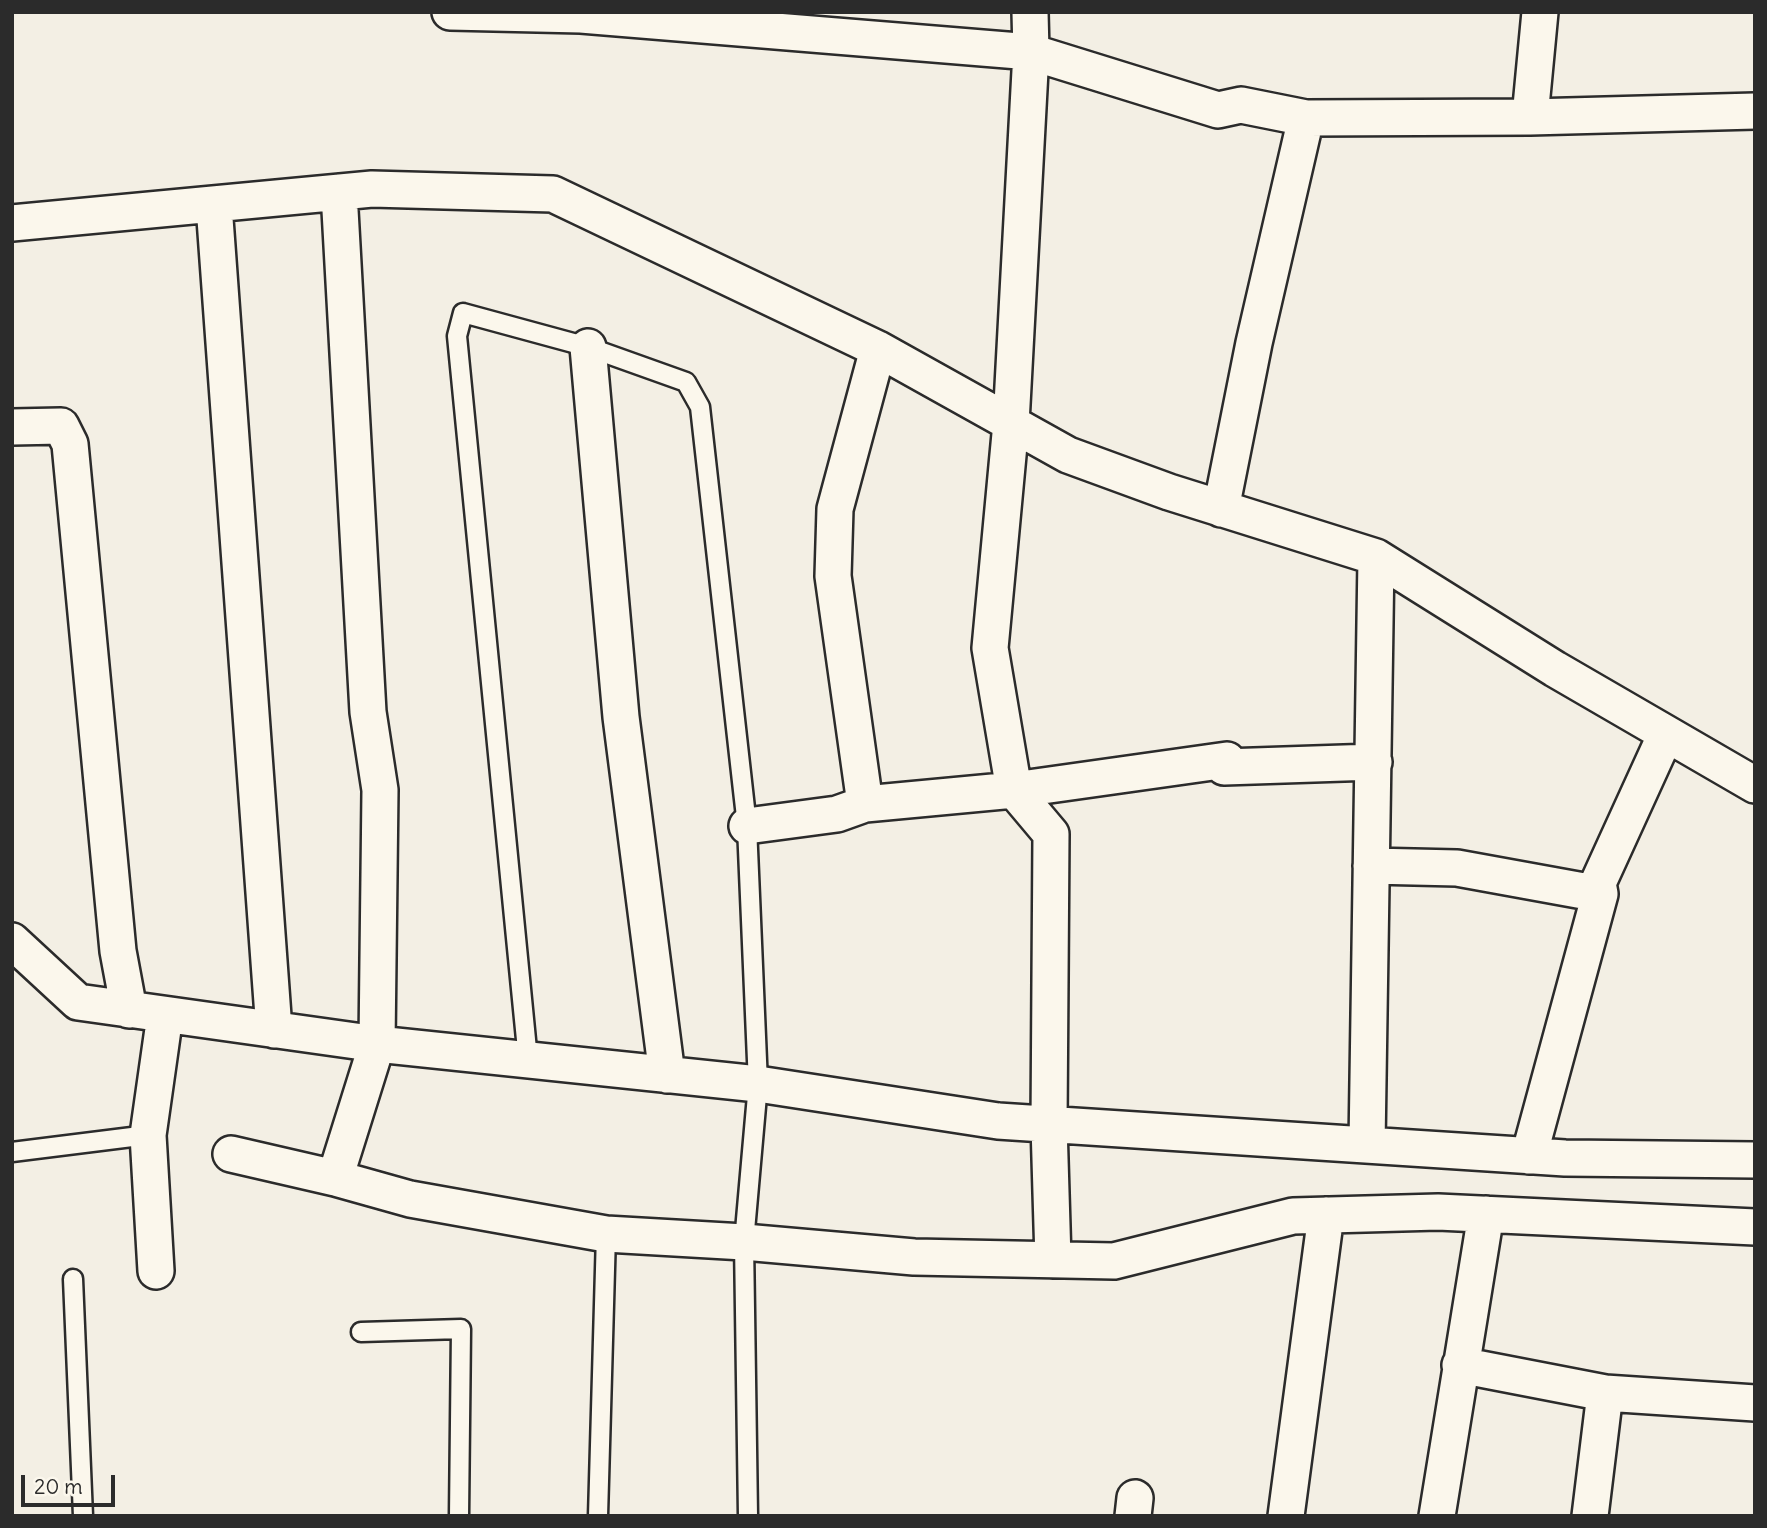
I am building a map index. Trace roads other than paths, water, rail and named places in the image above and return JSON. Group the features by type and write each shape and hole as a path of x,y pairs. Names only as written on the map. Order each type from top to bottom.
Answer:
{"street":[{"path":"450,12 581,15 1031,52 1218,110 1241,104 1306,118 1530,117 1755,111"},
{"path":"1030,12 1031,52 1011,423 990,648 1014,790 1051,834 1049,1125 1053,1260"},
{"path":"1530,117 1540,12"},
{"path":"1222,509 1254,343 1306,118"},
{"path":"12,223 372,189 553,194 878,349 1068,455 1169,492 1376,557 1555,669 1755,785"},
{"path":"335,1178 377,1044 380,790 369,712 339,192"},
{"path":"214,205 274,1030"},
{"path":"588,347 621,717 667,1075"},
{"path":"866,804 833,576 835,509 878,349"},
{"path":"12,427 61,426 70,444 118,951 129,1010"},
{"path":"1367,1145 1376,557"},
{"path":"1529,1156 1600,894 1598,883 1666,734"},
{"path":"747,826 837,814 866,804 1014,790 1227,760 1224,767 1374,762"},
{"path":"1371,866 1457,868 1600,894"},
{"path":"12,941 78,1002 377,1044 758,1084 998,1121 1565,1158 1755,1160"},
{"path":"156,1271 148,1135 165,1015"},
{"path":"231,1154 411,1199 606,1234 914,1256 1114,1261 1293,1216 1438,1212 1755,1227"},
{"path":"1437,1516 1486,1214"},
{"path":"1286,1516 1326,1215"},
{"path":"1461,1366 1605,1393 1755,1403"},
{"path":"1590,1516 1605,1393"}],"lane":[{"path":"528,1060 457,336 463,313 588,347 686,382 700,407 747,826 758,1084 744,1242 748,1516"},
{"path":"12,1152 148,1135"},
{"path":"598,1516 606,1234"},
{"path":"73,1279 83,1516"},
{"path":"360,1332 461,1328 459,1516"}]}
